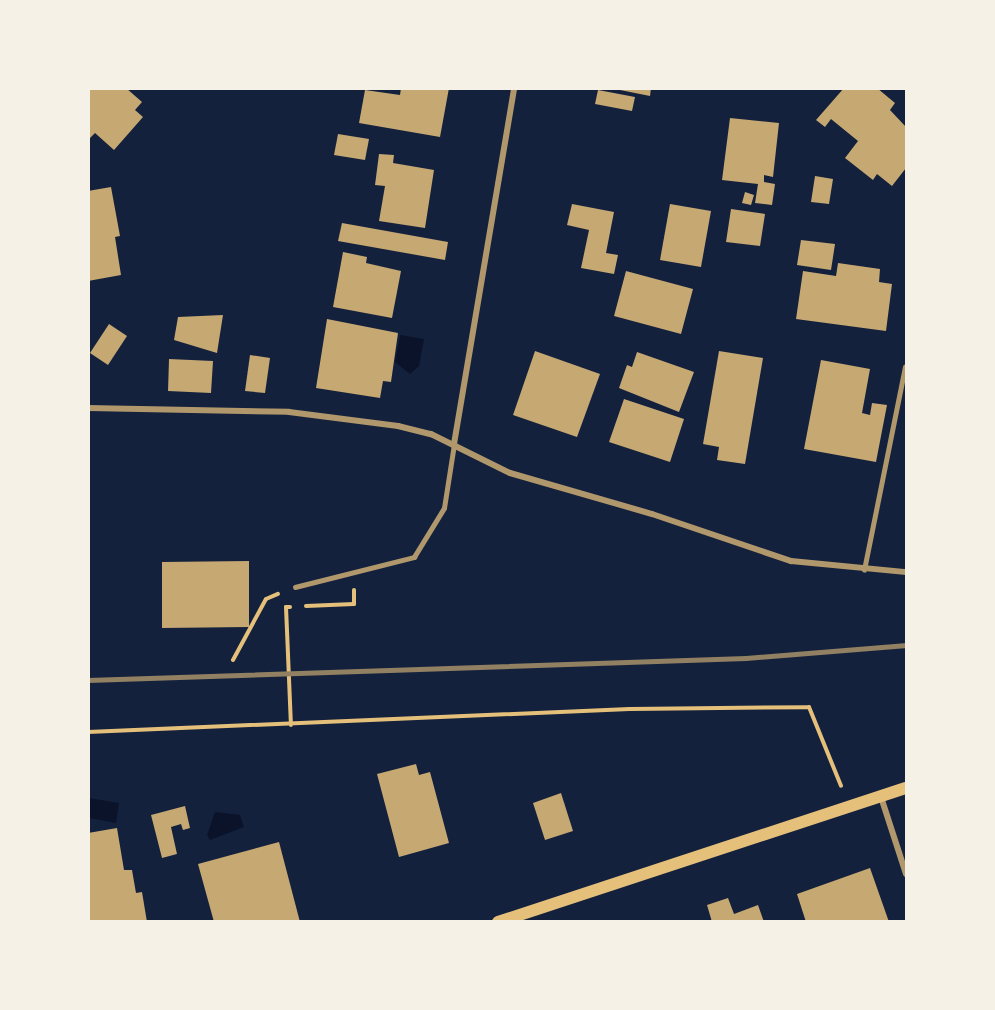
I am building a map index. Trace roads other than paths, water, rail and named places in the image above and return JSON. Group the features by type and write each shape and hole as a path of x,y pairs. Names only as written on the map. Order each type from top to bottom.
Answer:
{"main road":[{"path":"498,921 906,788"}],"street":[{"path":"454,444 514,88"},
{"path":"88,408 289,412 398,426 454,444 510,473 652,514 792,561 864,570 906,572"},
{"path":"881,797 906,874"}],"lane":[{"path":"864,570 905,367"},
{"path":"295,586 414,557 444,508 454,444"}],"water":[{"path":"400,335 424,339 419,366 410,374 395,362"},
{"path":"89,798 119,803 116,823 89,818"},
{"path":"215,812 240,815 244,827 210,840 207,835"}],"railway":[{"path":"88,680 746,658 906,645"}]}
